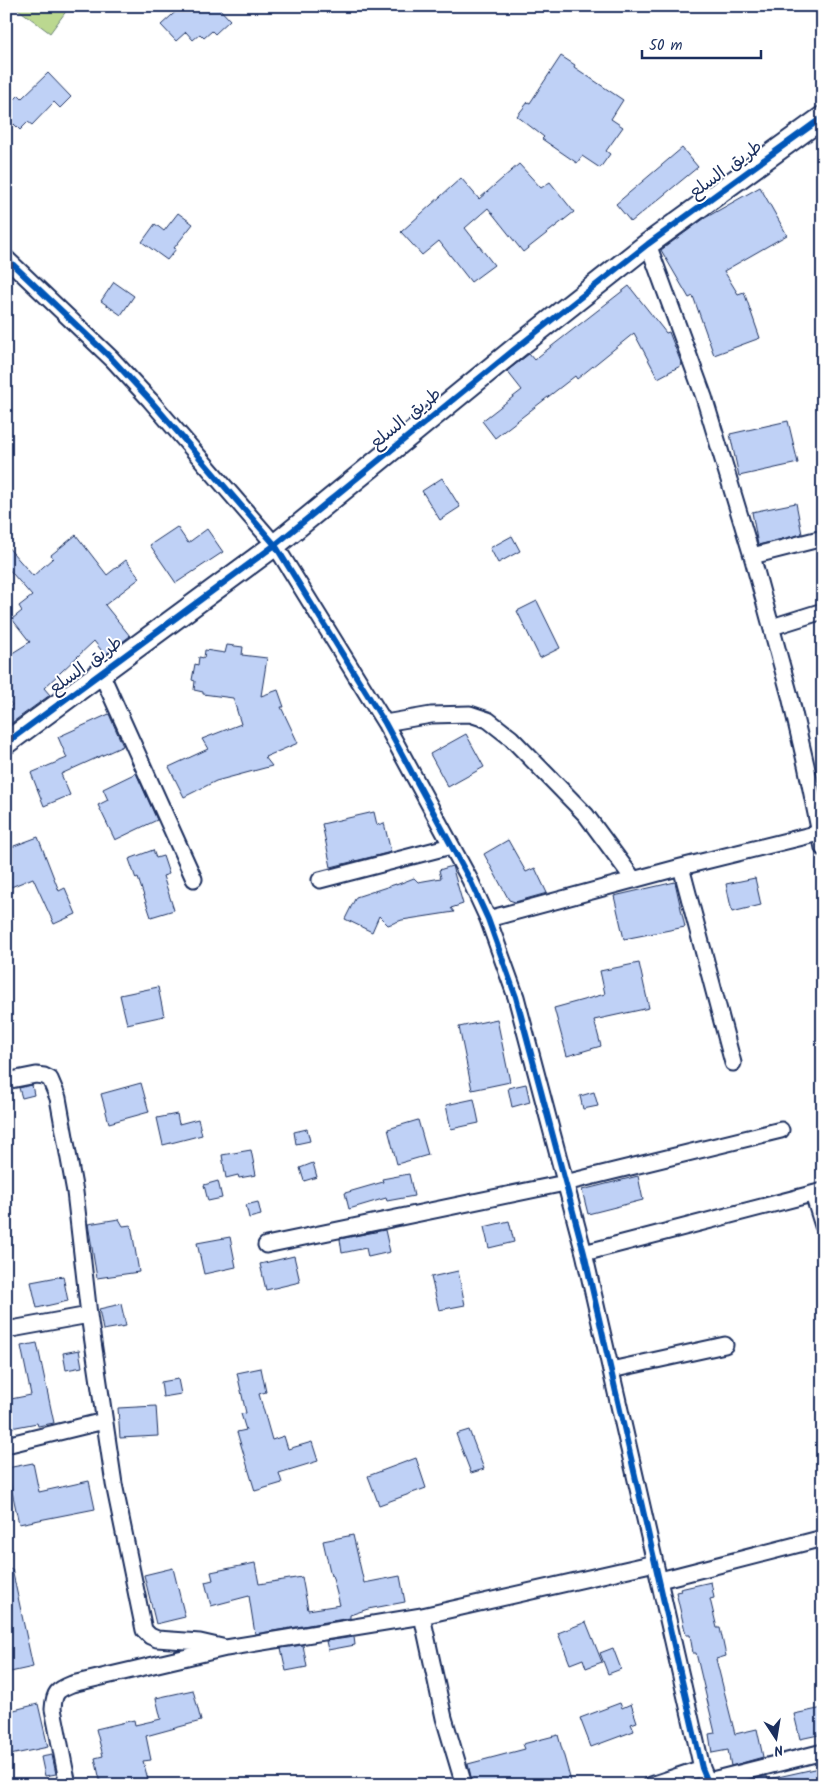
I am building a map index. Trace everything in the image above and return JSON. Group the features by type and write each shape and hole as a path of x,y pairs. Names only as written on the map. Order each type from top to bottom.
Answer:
{"street":[{"name":"طريق السلع","path":"6,743 274,545 648,244 823,117"},
{"path":"648,244 704,397 752,556 804,756 823,848"},
{"path":"6,258 112,359 144,393 274,545 385,724 488,919 516,997 584,1253 706,1778"},
{"path":"752,556 823,538"},
{"path":"772,627 823,611"},
{"path":"101,673 194,879"},
{"path":"385,724 431,715 470,714 488,720 511,738 586,815 634,880"},
{"path":"488,919 821,832"},
{"path":"320,880 451,846"},
{"path":"682,867 733,1063"},
{"path":"6,1082 36,1075 44,1076 50,1079 58,1098 74,1192 89,1315 114,1484 144,1630 157,1640 200,1642 226,1648"},
{"path":"266,1245 565,1183 781,1130"},
{"path":"584,1253 818,1193 823,1226"},
{"path":"6,1330 89,1315"},
{"path":"610,1370 725,1345"},
{"path":"6,1445 104,1421"},
{"path":"660,1580 823,1538"},
{"path":"68,1785 53,1709 56,1693 72,1684 226,1648 422,1616 655,1563"},
{"path":"422,1616 444,1718 464,1785"},
{"path":"651,1785 706,1778 823,1752"}],"green space":[{"path":"14,6 70,6 50,33"}],"building":[{"path":"182,6 217,6 230,20 215,34 212,31 204,38 200,34 193,40 186,32 176,41 161,25"},
{"path":"561,56 623,100 611,119 623,127 606,151 610,154 600,168 582,156 577,163 542,139 544,137 517,116 528,102 530,103"},
{"path":"48,73 71,97 60,108 54,102 32,125 28,122 20,130 14,124 6,132 6,108 19,95 22,98"},
{"path":"682,148 698,167 631,222 616,204"},
{"path":"519,164 541,188 550,182 574,212 523,252 488,208 465,228 494,265 471,282 439,241 422,255 401,232 461,178 479,199"},
{"path":"760,187 787,235 724,271 738,294 744,292 760,338 714,355 693,296 689,298 661,250 705,218"},
{"path":"178,213 193,224 167,260 142,242 155,224 164,231"},
{"path":"114,282 134,296 121,315 101,301"},
{"path":"629,286 666,333 669,332 682,365 658,378 634,333 577,379 575,376 495,438 482,421 522,390 507,371 529,354 534,360"},
{"path":"788,421 798,463 739,476 730,434"},
{"path":"442,478 460,507 440,520 422,491"},
{"path":"796,503 802,534 758,545 752,512"},
{"path":"177,527 188,543 207,529 223,552 176,583 150,545"},
{"path":"76,535 107,575 126,560 140,578 105,605 130,636 105,655 94,641 44,688 50,695 6,727 6,710 12,705 6,697 6,657 30,642 12,619 22,611 19,606 32,596 6,566 6,545 33,576 53,558 51,555"},
{"path":"512,536 520,551 498,563 490,548"},
{"path":"537,601 560,648 540,658 517,611"},
{"path":"227,645 243,647 242,655 267,658 261,696 278,690 284,707 281,707 298,743 265,757 272,766 216,781 184,797 169,767 208,749 202,739 241,724 233,698 203,694 203,692 194,690 195,681 192,680 195,664 198,665 199,657 204,658 205,650 225,653"},
{"path":"109,714 123,746 61,774 70,795 44,806 31,773 67,758 58,737"},
{"path":"466,734 484,767 448,787 430,754"},
{"path":"136,773 157,820 115,840 98,805 108,800 103,789"},
{"path":"374,812 377,825 384,823 391,852 331,867 322,824"},
{"path":"38,837 59,891 65,888 76,914 54,924 33,878 11,887 6,874 6,849"},
{"path":"508,840 526,872 535,868 547,893 515,902 509,900 484,854"},
{"path":"153,850 156,858 163,856 169,874 163,876 174,910 151,917 138,878 136,879 129,859"},
{"path":"452,866 463,904 451,908 454,912 402,920 388,925 379,916 372,932 345,919 356,897 414,878 418,882 441,878 439,870"},
{"path":"755,878 761,905 732,912 726,884"},
{"path":"675,882 685,927 624,939 614,896"},
{"path":"639,963 649,1008 594,1020 601,1046 567,1056 554,1008 605,994 600,971"},
{"path":"158,987 164,1016 127,1024 120,995"},
{"path":"497,1019 510,1082 472,1090 459,1027"},
{"path":"141,1083 149,1112 109,1123 101,1094"},
{"path":"526,1084 530,1102 512,1107 508,1088"},
{"path":"32,1085 34,1095 22,1098 19,1088"},
{"path":"594,1092 598,1106 583,1109 580,1096"},
{"path":"474,1099 479,1123 451,1129 446,1105"},
{"path":"177,1114 179,1124 198,1119 202,1135 163,1145 157,1118"},
{"path":"418,1120 428,1155 397,1164 388,1129"},
{"path":"307,1129 310,1141 296,1144 294,1132"},
{"path":"251,1150 256,1175 239,1178 238,1175 226,1178 222,1155"},
{"path":"313,1163 317,1177 304,1181 300,1168"},
{"path":"409,1174 414,1196 387,1201 386,1198 349,1209 345,1193 383,1182 382,1179"},
{"path":"638,1176 643,1200 588,1214 582,1190"},
{"path":"218,1181 222,1198 208,1201 204,1185"},
{"path":"258,1202 261,1215 249,1218 246,1205"},
{"path":"119,1219 123,1226 131,1225 139,1272 97,1278 88,1224"},
{"path":"509,1221 514,1242 489,1248 484,1227"},
{"path":"385,1230 390,1252 368,1257 366,1248 342,1253 340,1239"},
{"path":"230,1237 236,1267 204,1274 197,1243"},
{"path":"294,1256 300,1282 266,1290 260,1264"},
{"path":"458,1271 465,1305 439,1310 431,1277"},
{"path":"63,1276 68,1301 37,1308 31,1282"},
{"path":"121,1304 126,1326 103,1330 99,1309"},
{"path":"37,1343 54,1423 38,1426 37,1423 6,1429 6,1400 31,1395 21,1346"},
{"path":"79,1350 82,1367 66,1370 63,1353"},
{"path":"261,1368 266,1392 259,1394 272,1440 284,1436 288,1449 312,1442 318,1461 279,1473 282,1483 255,1491 237,1432 246,1430 241,1414 246,1413 237,1373"},
{"path":"178,1379 181,1394 163,1397 161,1382"},
{"path":"156,1406 158,1436 120,1438 118,1408"},
{"path":"469,1430 484,1469 471,1473 456,1434"},
{"path":"416,1458 426,1488 379,1505 368,1476"},
{"path":"33,1463 39,1492 89,1481 95,1509 19,1524 7,1468"},
{"path":"353,1535 364,1583 400,1576 405,1602 368,1609 350,1615 350,1618 255,1634 249,1596 211,1606 205,1582 213,1580 211,1572 255,1563 259,1584 302,1577 308,1610 340,1605 323,1541"},
{"path":"173,1568 185,1617 156,1624 144,1575"},
{"path":"12,1569 33,1667 6,1673 6,1570"},
{"path":"711,1582 714,1598 710,1599 717,1628 720,1628 726,1656 716,1659 735,1734 757,1729 763,1757 731,1766 728,1750 712,1753 709,1734 715,1733 696,1653 693,1653 690,1635 686,1635 676,1592 681,1591 680,1589"},
{"path":"586,1622 602,1662 586,1668 583,1659 570,1664 558,1633"},
{"path":"354,1637 355,1645 328,1650 326,1641"},
{"path":"303,1645 307,1667 286,1671 281,1648"},
{"path":"613,1648 621,1669 608,1674 600,1653"},
{"path":"193,1690 201,1721 146,1736 151,1760 143,1761 149,1783 140,1785 101,1785 95,1758 103,1756 96,1729 134,1720 135,1725 161,1719 156,1698"},
{"path":"620,1703 622,1708 631,1704 637,1722 631,1724 634,1731 591,1747 580,1718"},
{"path":"38,1704 48,1747 10,1755 6,1740 6,1712"},
{"path":"823,1708 823,1734 800,1739 794,1714"},
{"path":"558,1735 572,1785 473,1785 468,1764 525,1749 523,1744"},
{"path":"52,1755 56,1774 45,1776 41,1757"},
{"path":"823,1767 823,1785 769,1785 769,1779"},
{"path":"767,1776 769,1785 734,1785 734,1784"}],"cycle path":[{"path":"6,743 275,545 515,349 648,244 823,117"},
{"path":"6,258 112,359 150,400 275,545 385,723 470,880 488,919 516,997 584,1253 702,1768 709,1785"}]}
